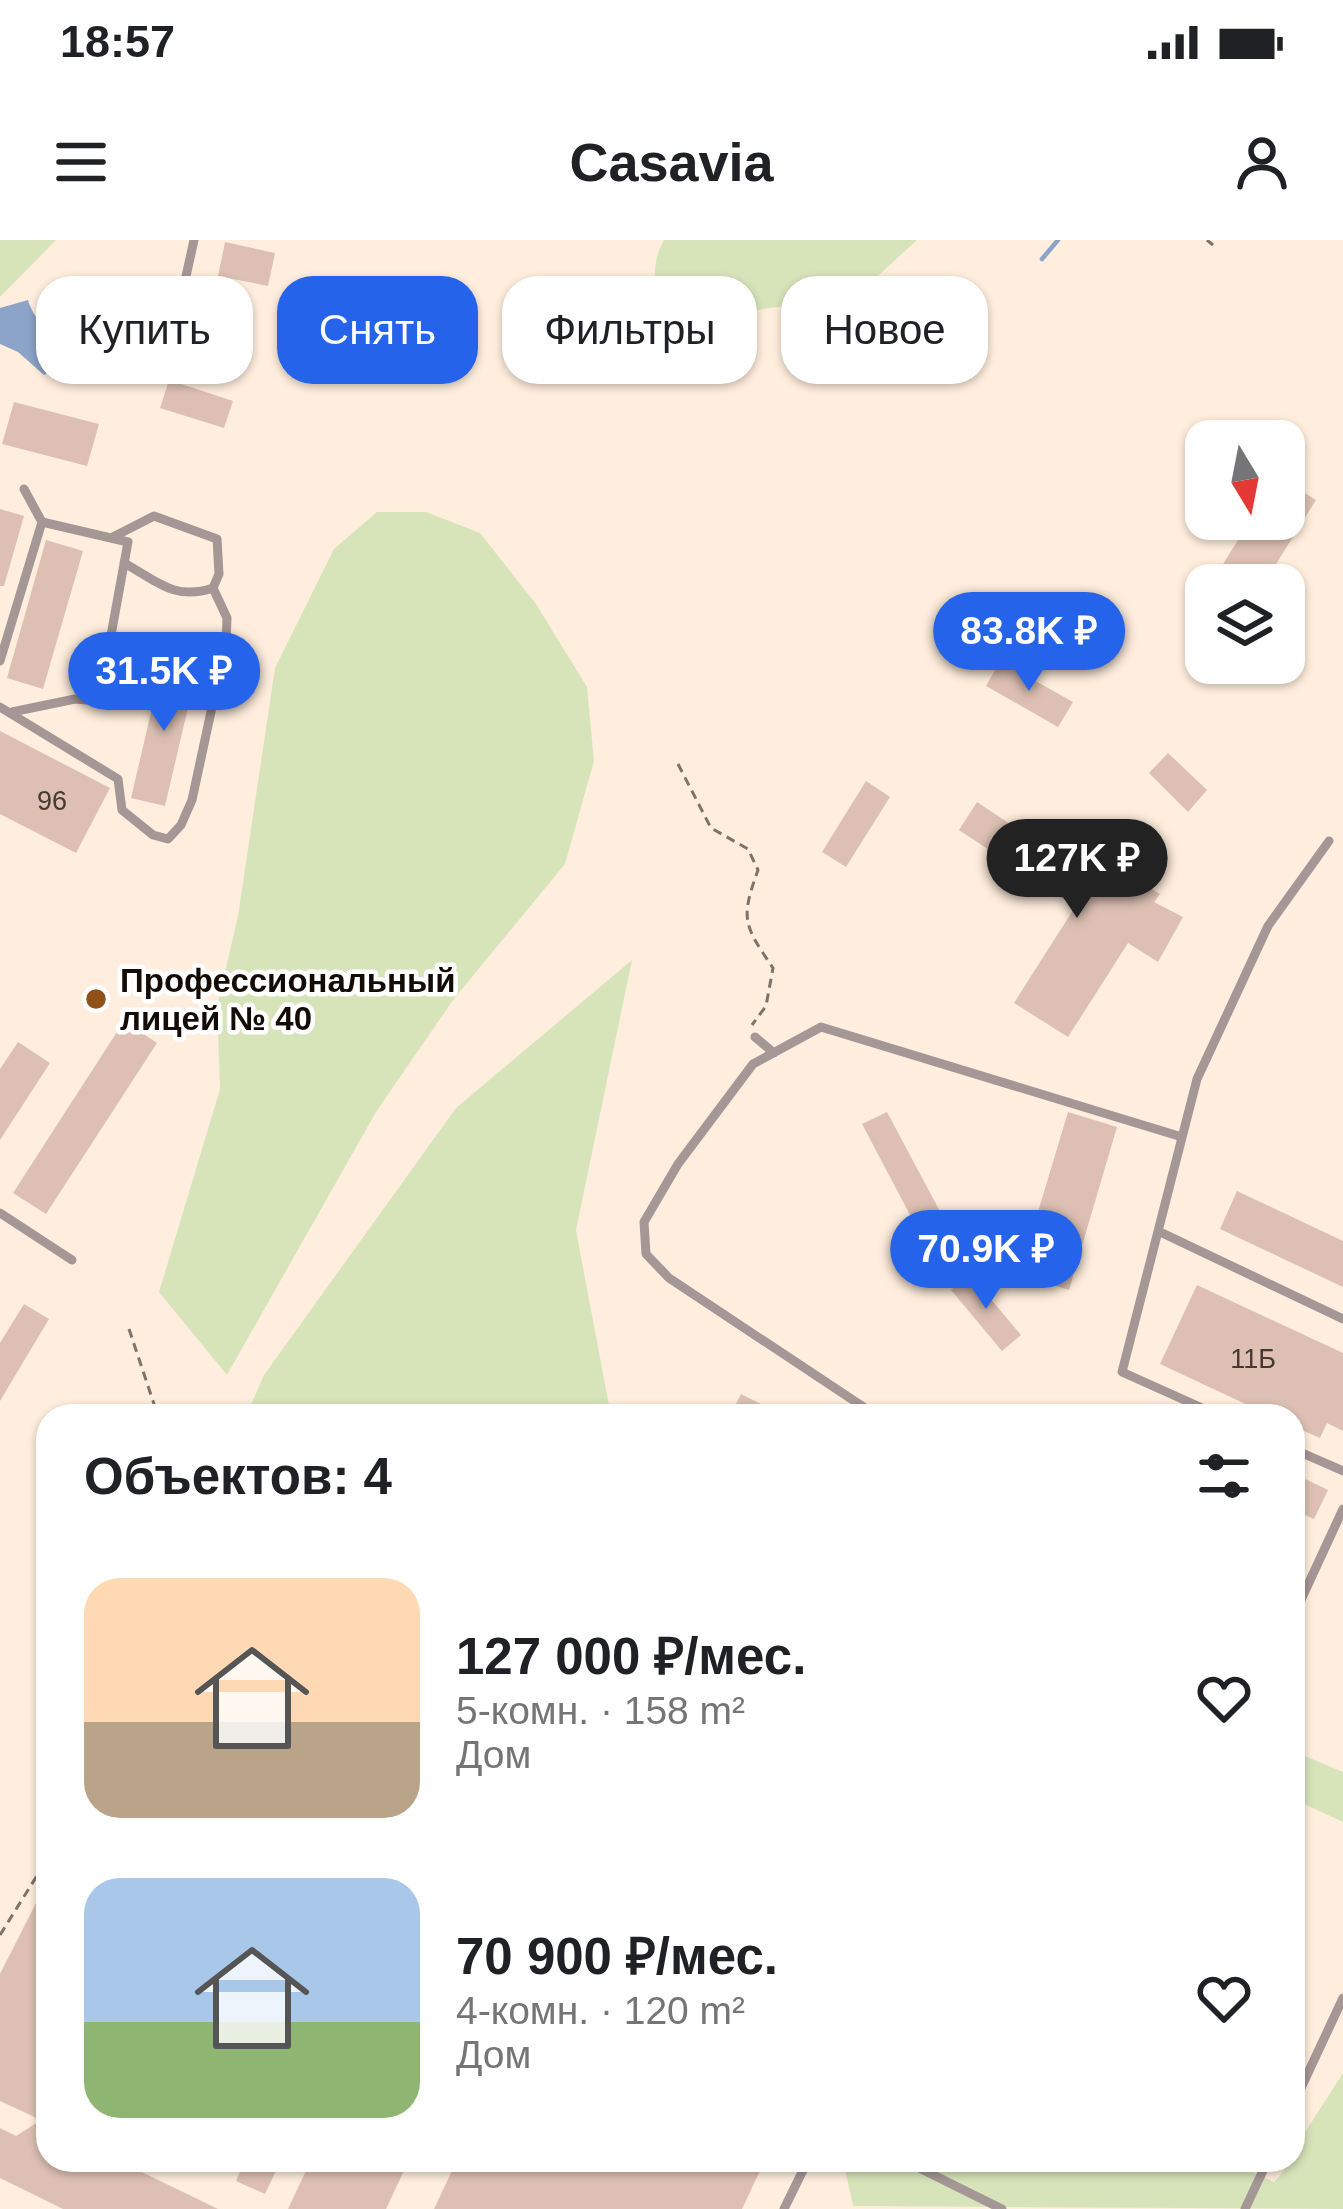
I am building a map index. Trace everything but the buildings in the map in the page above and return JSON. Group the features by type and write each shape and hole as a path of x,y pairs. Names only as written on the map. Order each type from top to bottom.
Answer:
{"lane":[{"path":"186,276 194,240"},
{"path":"0,661 42,522 24,489"},
{"path":"0,707 118,779 122,810 153,835 168,839 182,825 192,800 226,642 227,618 213,588 219,574 217,539 154,517 111,538"},
{"path":"12,712 99,701 128,542 42,522"},
{"path":"124,563 173,593 213,588"},
{"path":"1193,1404 1122,1372 1197,1079 1268,926 1329,841"},
{"path":"860,1404 670,1278 646,1254 644,1222 678,1164 753,1064 821,1028 1183,1137"},
{"path":"755,1037 774,1053"},
{"path":"0,1213 72,1261"},
{"path":"1158,1231 1343,1319"},
{"path":"1305,1454 1343,1471"},
{"path":"1305,1591 1343,1509"},
{"path":"1305,2079 1343,1998"},
{"path":"784,2209 802,2172"},
{"path":"927,2172 1002,2209"},
{"path":"1245,2209 1262,2172"}],"path":[{"path":"1207,240 1213,245"},
{"path":"678,764 711,828 748,848 758,870 742,910 750,934 773,968 766,1006 754,1017 755,1037"},
{"path":"129,1329 154,1404"},
{"path":"0,1935 36,1877"}],"green space":[{"path":"0,240 56,240 0,297"},
{"path":"664,240 917,240 878,276 781,276 781,307 757,310 757,276 656,276"},
{"path":"377,512 426,512 480,533 536,604 587,687 594,761 565,864 453,1000 376,1112 227,1375 159,1292 220,1089 217,1006 238,916 275,668 334,549"},
{"path":"632,960 576,1230 609,1404 251,1404 264,1375 456,1108"},
{"path":"1305,1756 1343,1772 1343,1822 1305,1805"},
{"path":"1343,2073 1343,2209 853,2206 846,2172 1252,2172 1274,2182 1283,2172 1305,2172 1305,2132"}],"water":[{"path":"28,300 36,316 36,368 0,344 0,308"}],"waterway":[{"path":"1042,259 1058,240"}],"place":[{"name":"Профессиональный лицей № 40","path":"96,999"}]}
